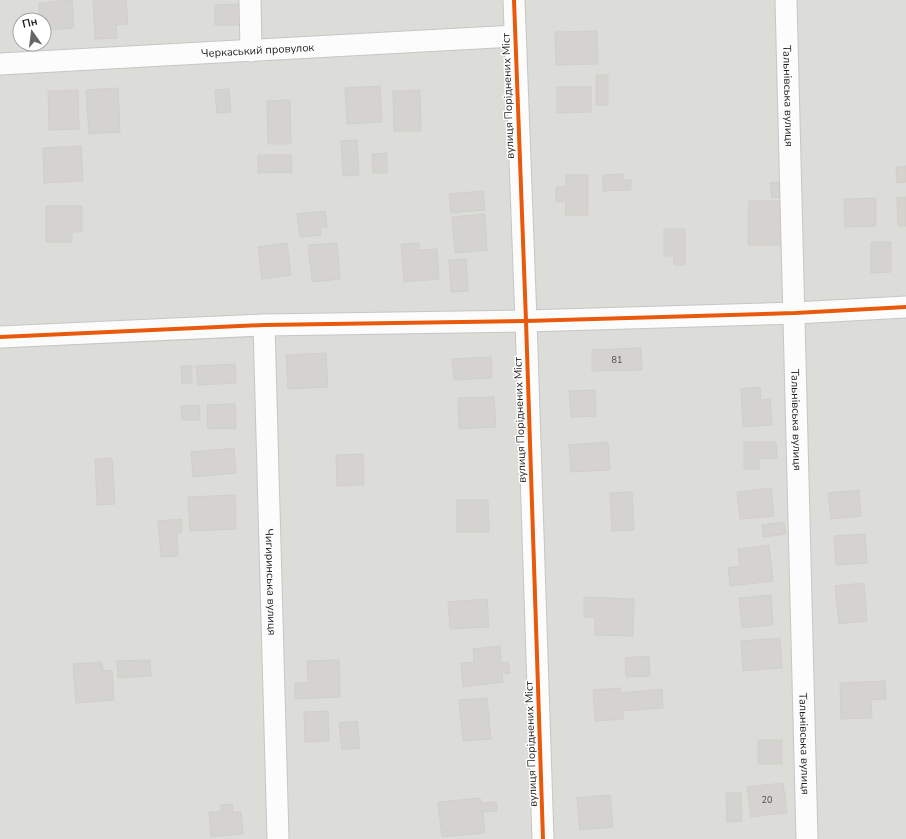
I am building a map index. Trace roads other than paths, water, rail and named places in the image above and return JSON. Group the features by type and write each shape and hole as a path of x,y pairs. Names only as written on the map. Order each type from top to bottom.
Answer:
{"street":[{"path":"250,0 251,51"},
{"name":"вулиця Поріднених Міст","path":"514,0 543,839"},
{"name":"Тальнівська вулиця","path":"786,0 807,839"},
{"name":"Черкаський провулок","path":"0,64 515,36"},
{"path":"0,337 264,325 795,313 906,307"},
{"name":"Чигиринська вулиця","path":"264,325 278,839"}]}
